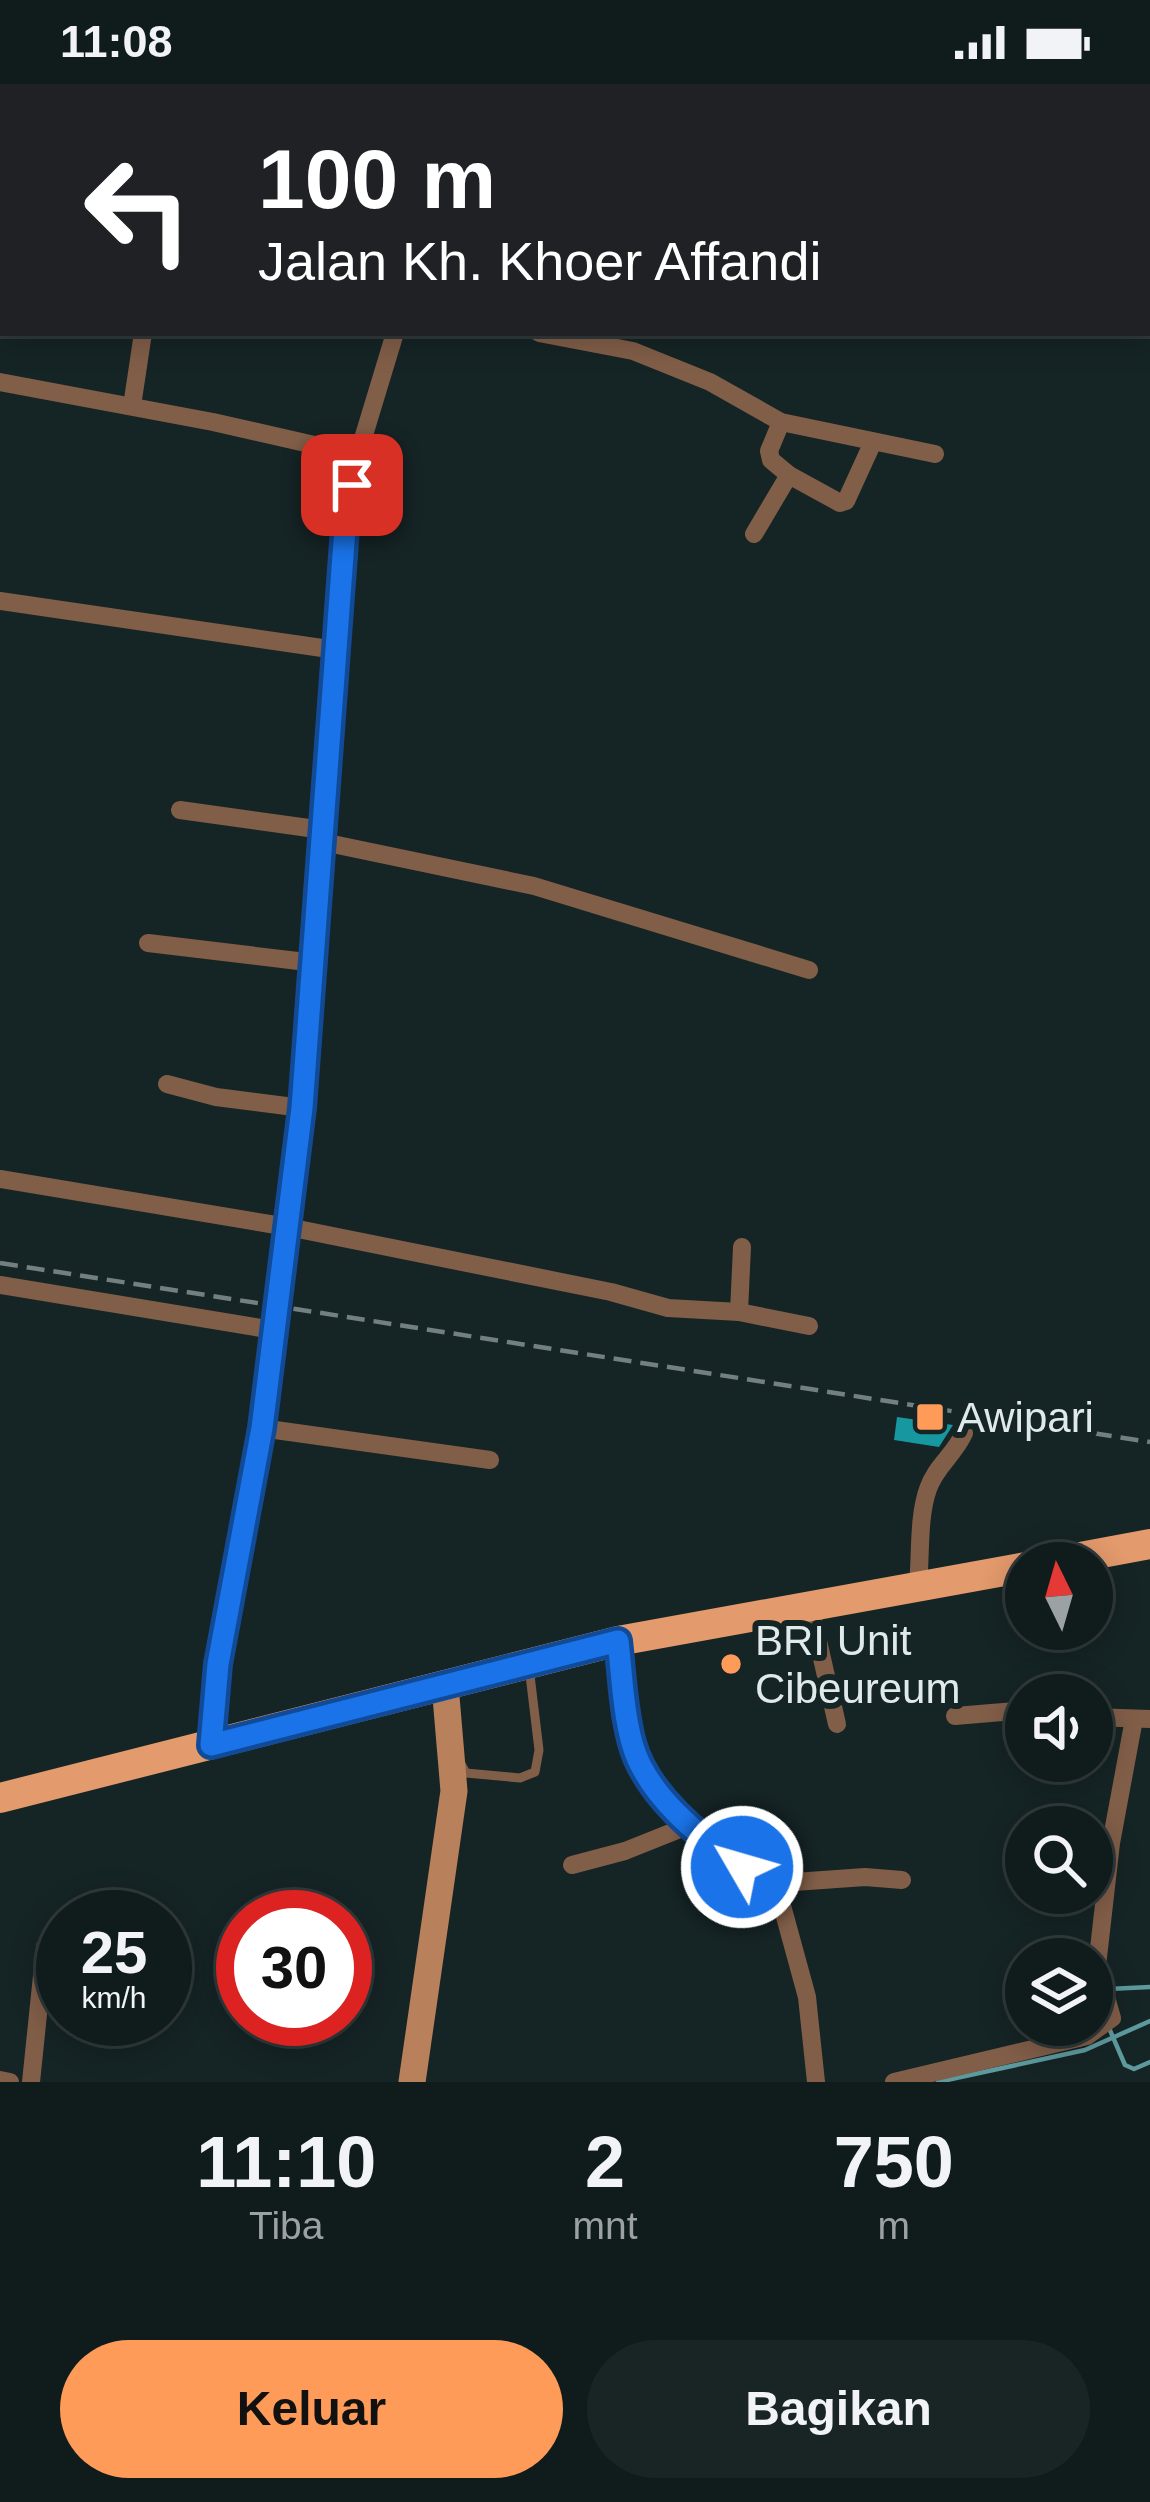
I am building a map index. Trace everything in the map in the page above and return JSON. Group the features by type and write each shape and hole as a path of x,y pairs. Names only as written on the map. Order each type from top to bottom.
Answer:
{"main road":[{"path":"1113,1551 1150,1544"},
{"path":"0,1798 618,1641 1005,1570"}],"street":[{"path":"132,406 143,336"},
{"path":"211,1745 218,1664 262,1428 302,1108 346,515 358,454 394,336"},
{"path":"555,336 633,351 710,382 781,422 935,454"},
{"path":"0,382 358,454"},
{"path":"781,422 769,457 789,475 836,502 846,501 873,442"},
{"path":"754,534 789,475"},
{"path":"0,602 336,650"},
{"path":"180,810 323,836 534,886 809,970"},
{"path":"148,944 314,963"},
{"path":"167,1084 216,1097 302,1108"},
{"path":"0,1179 286,1236 611,1292 668,1308 739,1312 809,1326"},
{"path":"739,1312 742,1247"},
{"path":"0,1286 274,1324"},
{"path":"262,1428 490,1460"},
{"path":"918,1584 926,1492 964,1433"},
{"path":"810,1606 836,1724"},
{"path":"618,1641 633,1746 643,1769 690,1825 766,1884 781,1902 802,1976 816,2082"},
{"path":"412,2082 454,1791 451,1683"},
{"path":"955,1716 1005,1712"},
{"path":"894,2082 1087,2036 1107,2023 1112,2014 1097,1966 1106,1886 1142,1719"},
{"path":"572,1865 625,1851 690,1825"},
{"path":"766,1884 865,1877 902,1880"},
{"path":"32,2082 36,2040"},
{"path":"0,2080 10,2082"}],"lane":[{"path":"451,1683 464,1771 529,1777 538,1766 538,1750 529,1662"}],"building":[{"path":"897,1417 953,1425 939,1447 894,1440"}],"waterway":[{"path":"1113,1989 1150,1987"},
{"path":"938,2082 1085,2050 1150,2021"},
{"path":"1113,2037 1125,2065 1134,2069 1150,2062"}],"railway":[{"path":"0,1263 1150,1442"}],"place":[{"name":"Awipari","path":"930,1417"},
{"name":"BRI Unit Cibeureum","path":"731,1664"}],"route":[{"path":"352,485 302,1108 262,1428 218,1664 211,1745 618,1641 633,1746 643,1769 690,1825 742,1867"}]}
